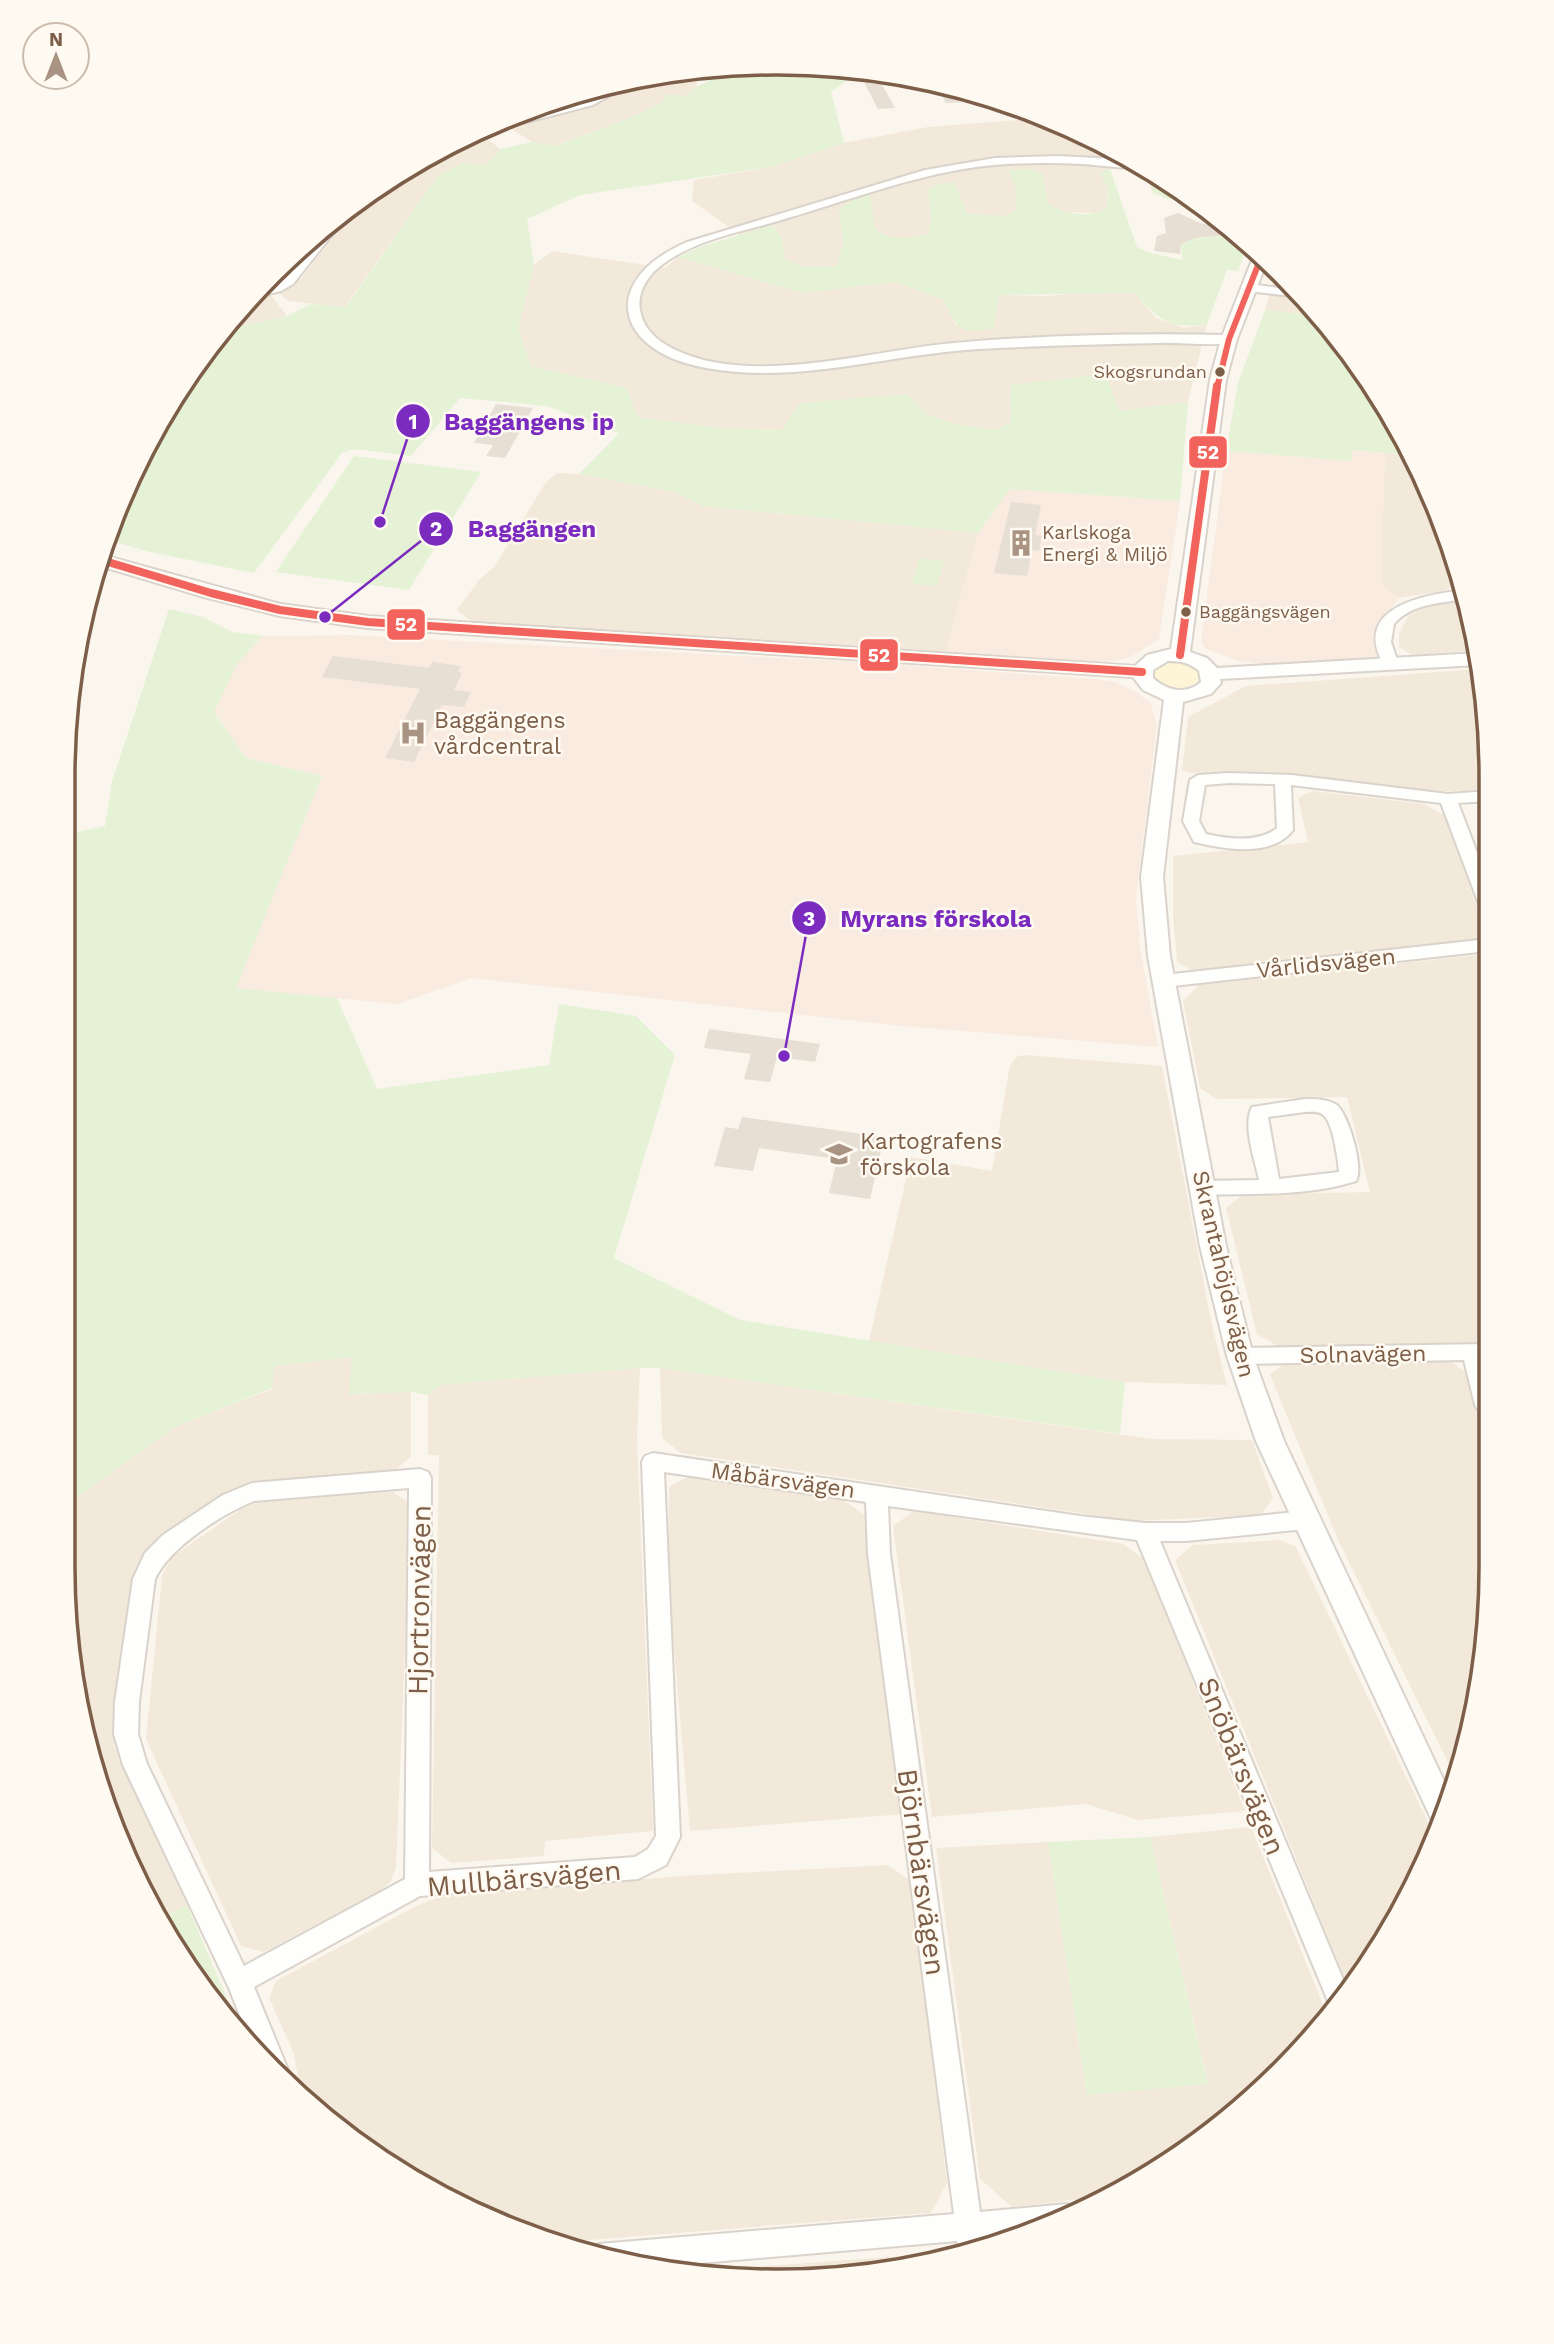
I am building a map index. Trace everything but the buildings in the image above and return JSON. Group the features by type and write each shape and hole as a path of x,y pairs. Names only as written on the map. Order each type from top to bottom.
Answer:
{"street":[{"path":"540,116 597,99"},
{"path":"1116,163 1001,161 946,169 888,182 721,235 665,257 643,277 634,292 632,309 638,323 654,343 684,358 726,367 793,366 954,347 1151,338 1229,339"},
{"path":"273,289 289,281 315,248"},
{"path":"1180,655 1213,406 1229,339 1258,266"},
{"path":"1250,288 1284,292"},
{"path":"109,562 260,605 368,622 1142,672"},
{"path":"1391,666 1383,635 1388,622 1410,606 1455,597"},
{"path":"1212,674 1211,683 1202,692 1174,696 1152,688 1145,682 1142,672 1145,665 1154,659 1180,655 1200,662 1212,674 1469,660"},
{"name":"Skrantahöjdsvägen","path":"1174,696 1152,877 1158,956 1202,1188 1240,1356 1270,1441 1439,1802"},
{"path":"1283,780 1285,830 1279,837 1257,842 1215,842 1200,838 1191,821 1198,780 1283,780 1448,799 1479,797"},
{"path":"1448,799 1479,865"},
{"name":"Vårlidsvägen","path":"1164,981 1479,946"},
{"path":"1202,1188 1270,1185 1336,1182 1349,1176 1349,1165 1337,1117 1328,1108 1273,1108 1259,1112 1258,1125 1270,1185"},
{"name":"Solnavägen","path":"1240,1356 1479,1352"},
{"name":"Måbärsvägen","path":"659,1854 668,1837 653,1462 1080,1525 1145,1532 1186,1532 1306,1520"},
{"name":"Hjortronvägen","path":"266,2047 239,1982 135,1765 126,1734 127,1702 144,1579 153,1560 171,1542 231,1501 252,1492 273,1489 420,1478 417,1885"},
{"name":"Björnbärsvägen","path":"876,1493 879,1554 971,2239"},
{"name":"Snöbärsvägen","path":"1145,1532 1335,1992"},
{"name":"Mullbärsvägen","path":"239,1982 417,1885 638,1868 659,1854"},
{"path":"644,2256 971,2239 1003,2232"}],"shaded area":[{"path":"698,80 696,87 686,96 663,102 625,120 554,146 532,142 510,128 581,110 615,94"},
{"path":"1022,120 1046,129 1081,145 1082,149 1090,150 1109,159 1110,169 1100,173 1108,188 1107,208 1099,213 1059,212 1048,203 1043,174 1015,181 1016,210 1005,216 967,214 954,182 935,185 928,189 931,219 928,234 887,238 875,229 872,216 839,209 843,244 837,266 802,266 784,259 781,236 773,225 741,236 692,201 694,180 771,167 844,143 928,127"},
{"path":"487,139 500,149 486,165 463,163 437,177 345,307 288,301 278,292 302,278 340,228 387,194 426,169"},
{"path":"552,251 665,268 678,257 803,293 895,282 943,299 956,325 994,327 999,295 1046,296 1110,291 1134,293 1156,318 1185,328 1207,324 1188,402 1119,411 1010,385 1011,422 995,430 955,424 928,415 782,430 719,428 637,417 627,388 531,366 518,329 534,265"},
{"path":"1273,281 1305,315 1265,310"},
{"path":"271,295 287,316 239,327 249,314 267,296"},
{"path":"1353,450 1385,453 1381,581 1385,589 1399,598 1382,619 1375,640 1379,658 1266,664 1239,661 1206,649 1201,641 1226,451 1350,461"},
{"path":"1385,453 1399,454 1425,508 1453,587 1443,591 1399,598 1385,589 1381,581"},
{"path":"557,473 579,474 675,492 703,506 978,533 946,653 473,623 457,610 479,580 494,567 546,482"},
{"path":"1010,489 1180,501 1159,639 1131,657 1103,663 946,653 978,533"},
{"path":"1456,599 1467,651 1412,655 1399,647 1399,633 1408,616 1418,610"},
{"path":"348,635 873,663 1096,679 1114,682 1135,691 1151,704 1157,725 1136,897 1140,948 1158,1047 901,1026 472,978 397,1004 235,988 322,776 246,758 214,711 237,664 263,636"},
{"path":"1470,670 1477,731 1479,789 1422,791 1245,772 1190,773 1182,770 1188,717 1246,686"},
{"path":"1313,791 1424,804 1445,816 1479,913 1479,936 1474,941 1193,971 1177,962 1173,915 1173,856 1308,842 1298,798"},
{"path":"1479,956 1479,1345 1279,1347 1257,1334 1226,1208 1243,1195 1370,1192 1347,1097 1216,1099 1200,1088 1183,1001 1199,985"},
{"path":"1025,1055 1162,1066 1212,1325 1227,1385 1125,1382 869,1341 911,1157 992,1171 1010,1065 1016,1057"},
{"path":"353,1357 350,1394 411,1392 411,1456 394,1471 252,1482 228,1492 146,1552 138,1568 114,1745 187,1905 167,1915 129,1836 112,1793 89,1704 77,1613 75,1499 175,1427 272,1389 273,1366"},
{"path":"1450,1361 1468,1374 1479,1416 1477,1613 1473,1659 1450,1766 1339,1542 1270,1375 1284,1364"},
{"path":"640,1368 637,1439 653,1831 545,1841 544,1856 451,1863 432,1848 439,1455 428,1455 428,1395 439,1385"},
{"path":"660,1368 1151,1439 1252,1440 1273,1498 1261,1515 1133,1521 681,1453 662,1438"},
{"path":"688,1477 843,1500 868,1517 905,1814 690,1831 668,1581 669,1487"},
{"path":"393,1492 411,1504 396,1867 391,1881 380,1891 264,1952 241,1946 146,1739 162,1576 172,1557 244,1507 263,1500"},
{"path":"914,1511 1123,1544 1144,1559 1245,1811 1138,1820 1086,1804 932,1817 893,1526"},
{"path":"1280,1540 1296,1547 1429,1825 1385,1918 1345,1979 1175,1560 1193,1545"},
{"path":"1251,1827 1324,2007 1305,2030 1240,2095 1167,2150 1128,2175 1079,2200 1012,2207 980,2179 936,1848 1048,1842 1087,2095 1208,2083 1150,1837"},
{"path":"887,1865 911,1881 947,2183 931,2213 580,2241 508,2215 426,2175 350,2124 298,2080 294,2054 269,1998 276,1981 418,1905 440,1897 681,1876"},
{"path":"912,2255 823,2267 744,2268"}],"green space":[{"path":"777,75 848,79 831,92 844,143 771,167 580,195 527,219 534,265 518,329 531,366 627,388 637,417 719,428 782,430 800,403 907,394 928,415 955,424 995,430 1011,422 1010,385 1106,374 1119,411 1188,402 1180,501 1010,489 978,533 703,506 675,492 579,474 619,433 547,406 460,398 411,456 354,449 342,453 254,573 115,542 169,426 239,327 287,316 311,304 346,307 437,177 463,163 486,165 500,149 532,142 555,146 625,120 663,102 667,94 686,96 696,87 713,79 731,77"},
{"path":"1029,169 1043,174 1048,203 1060,210 1085,214 1107,208 1108,188 1100,172 1110,169 1137,247 1150,253 1182,260 1181,244 1195,238 1224,236 1244,253 1238,271 1227,270 1207,324 1174,324 1150,310 1134,293 999,295 994,328 973,331 956,323 943,299 895,282 803,293 678,257 700,247 772,225 781,236 785,259 802,266 837,266 843,244 839,209 851,201 870,194 875,229 888,236 914,237 928,234 931,219 928,189 935,185 954,182 967,214 1005,216 1016,210 1016,189 1008,170"},
{"path":"1149,182 1175,200 1168,199 1153,193"},
{"path":"1265,310 1305,315 1360,387 1399,454 1353,450 1351,461 1226,451 1238,383"},
{"path":"354,456 481,472 409,590 276,572"},
{"path":"919,558 944,561 937,586 912,584"},
{"path":"169,609 203,617 232,632 263,636 237,664 214,712 246,758 322,776 236,988 337,998 377,1089 549,1065 559,1004 636,1016 675,1055 614,1258 740,1320 1125,1382 1120,1434 660,1368 440,1385 428,1395 411,1392 349,1394 352,1357 274,1366 272,1388 175,1427 75,1499 75,833 105,826 112,781"},
{"path":"1150,1837 1208,2084 1087,2095 1048,1842"},
{"path":"187,1905 231,2007 194,1957 167,1915"}],"sand":[{"path":"1179,662 1196,669 1198,682 1175,688 1158,681 1154,676 1156,668 1165,663"}],"transit line":[{"name":"52","path":"1180,655 1218,380 1229,339 1258,266"},
{"name":"52","path":"109,562 211,593 280,610 368,622 1142,672"}],"place":[{"name":"Skogsrundan","path":"1220,372"},
{"name":"Baggängens ip","path":"380,522"},
{"name":"Karlskoga Energi & Miljö","path":"1021,543"},
{"name":"Baggängsvägen","path":"1186,612"},
{"name":"Baggängen","path":"325,617"},
{"name":"Baggängens vårdcentral","path":"413,733"},
{"name":"Myrans förskola","path":"784,1056"},
{"name":"Kartografens förskola","path":"839,1154"}]}
